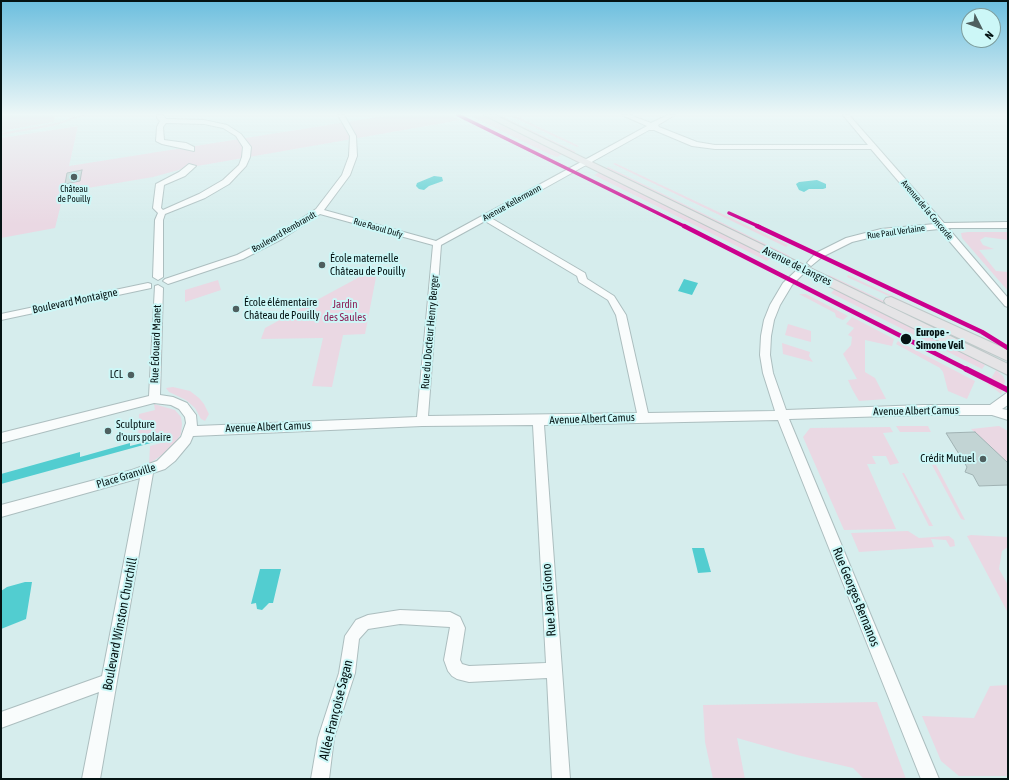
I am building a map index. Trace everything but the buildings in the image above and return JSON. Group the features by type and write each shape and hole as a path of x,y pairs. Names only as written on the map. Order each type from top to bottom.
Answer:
{"main road":[{"name":"Avenue de Langres","path":"572,151 591,160"},
{"name":"Avenue de Langres","path":"575,151 807,266 1008,370"},
{"name":"Avenue de Langres","path":"807,266 1008,356"}],"street":[{"path":"158,277 159,220 162,213 202,196 226,182 242,166 247,151"},
{"name":"Boulevard Rembrandt","path":"153,287 164,285 168,281 240,257 279,237 319,211 340,185 353,156 353,151"},
{"name":"Avenue Kellermann","path":"437,244 606,151"},
{"name":"Avenue de la Concorde","path":"878,151 1008,304"},
{"path":"162,213 157,208 160,184 182,174 192,166"},
{"name":"Rue Raoul Dufy","path":"319,211 437,244"},
{"path":"485,218 582,275 582,280 611,298 621,315 643,417"},
{"name":"Rue Paul Verlaine","path":"782,415 768,373 765,355 766,336 769,320 775,305 788,283 807,266 824,252 849,240 882,232 940,226 1008,225"},
{"name":"Rue du Docteur Henry Berger","path":"422,421 437,244"},
{"path":"153,287 152,280 158,277 166,278 168,281"},
{"name":"Boulevard Montaigne","path":"1,317 153,287"},
{"name":"Rue Édouard Manet","path":"153,287 156,379 154,399"},
{"path":"992,410 1005,401 1008,396"},
{"path":"1,438 154,399 173,401 183,406 190,415 192,423 191,431"},
{"name":"Avenue Albert Camus","path":"191,431 422,421 782,415 923,410 992,410 1008,415"},
{"name":"Rue Georges Bernanos","path":"782,415 930,779"},
{"name":"Rue Jean Giono","path":"538,420 561,779"},
{"name":"Place Granville","path":"1,511 161,464 171,457 186,440 191,431"},
{"name":"Boulevard Winston Churchill","path":"91,779 148,469"},
{"name":"Allée Françoise Sagan","path":"320,779 326,738 347,673 352,636 361,625 368,622 400,617 450,619 455,622 458,628 452,660 453,666 457,671 469,674 554,670"},
{"path":"1,720 109,681"}],"green space":[{"path":"1,151 72,151 69,166 161,151 281,151 186,168 153,177 64,192 55,228 1,238"},
{"path":"544,151 558,151 563,154 557,157"},
{"path":"615,163 788,245 786,247 613,164"},
{"path":"608,167 790,256 788,258 605,169"},
{"path":"600,172 772,257 767,261 594,175"},
{"path":"1008,232 1008,240 985,237 980,240 983,245 994,249 979,250 996,271 1008,272 1008,291 962,238 961,233"},
{"name":"Jardin des Saules","path":"378,267 365,334 343,335 332,387 312,386 323,338 261,339 265,328"},
{"path":"829,275 991,352 990,355 827,277"},
{"path":"848,275 992,343 847,277"},
{"path":"218,280 221,290 185,302 185,290"},
{"path":"835,289 985,365 982,369 831,293"},
{"path":"799,294 806,294 848,316 843,320 836,317 835,313"},
{"path":"852,317 894,339 892,346 865,340 865,372 875,378 886,399 859,401 848,380 857,379 843,354 851,345 852,337 848,335 854,328 846,324"},
{"path":"788,324 811,331 811,342 785,335"},
{"path":"898,341 975,381 967,399 948,391 943,372 940,368 896,344"},
{"path":"782,343 810,352 809,356 813,362 783,354"},
{"path":"996,370 1003,376 1005,381 1001,394 988,384"},
{"path":"173,387 190,391 199,398 209,414 205,421 201,419 195,408 186,400 169,392 166,388"},
{"path":"154,404 175,410 181,417 182,424 181,434 175,443 169,450 149,464 150,446 161,443 161,437 138,443 139,414 155,410"},
{"path":"896,426 928,426 931,432 900,432"},
{"path":"999,426 1008,431 1008,463 971,429"},
{"path":"890,427 893,432 883,433 899,463 890,465 886,456 872,456 876,464 867,464 896,529 844,530 803,437 810,428"},
{"path":"932,465 936,465 965,520 961,519"},
{"path":"902,473 904,473 933,526 929,526"},
{"path":"908,531 919,538 949,536 954,540 955,546 950,547 946,540 931,539 934,547 859,552 851,533"},
{"path":"967,536 1008,537 1008,547 1002,551 999,569 1008,585 1008,613"},
{"path":"1008,685 1008,776 959,776 941,761 922,716 974,718 990,686"},
{"path":"877,702 906,779 864,779 853,768 797,755 737,738 745,779 713,779 705,742 703,705"}],"water":[{"path":"434,176 442,177 443,181 429,186 424,190 419,189 416,186 417,183"},
{"path":"817,180 826,184 826,188 809,189 804,192 799,190 796,184 799,182"},
{"path":"684,279 698,283 692,295 678,291"},
{"path":"158,439 158,441 1,484 1,474 80,452 80,457 130,443 130,446"},
{"path":"692,548 704,548 711,572 698,573"},
{"path":"260,569 281,569 273,603 269,603 262,610 257,609 256,603 251,604"},
{"path":"25,582 32,582 26,619 1,629 1,591 7,587"}],"transit line":[{"path":"530,151 554,161 1008,390"},
{"path":"729,213 982,332 1008,348"}],"place":[{"name":"Château de Pouilly","path":"74,177"},
{"name":"École maternelle Château de Pouilly","path":"322,265"},
{"name":"École élémentaire Château de Pouilly","path":"236,309"},
{"name":"Europe - Simone Veil","path":"906,339"},
{"name":"LCL","path":"131,375"},
{"name":"Sculpture d'ours polaire","path":"108,431"},
{"name":"Crédit Mutuel","path":"983,459"}]}
